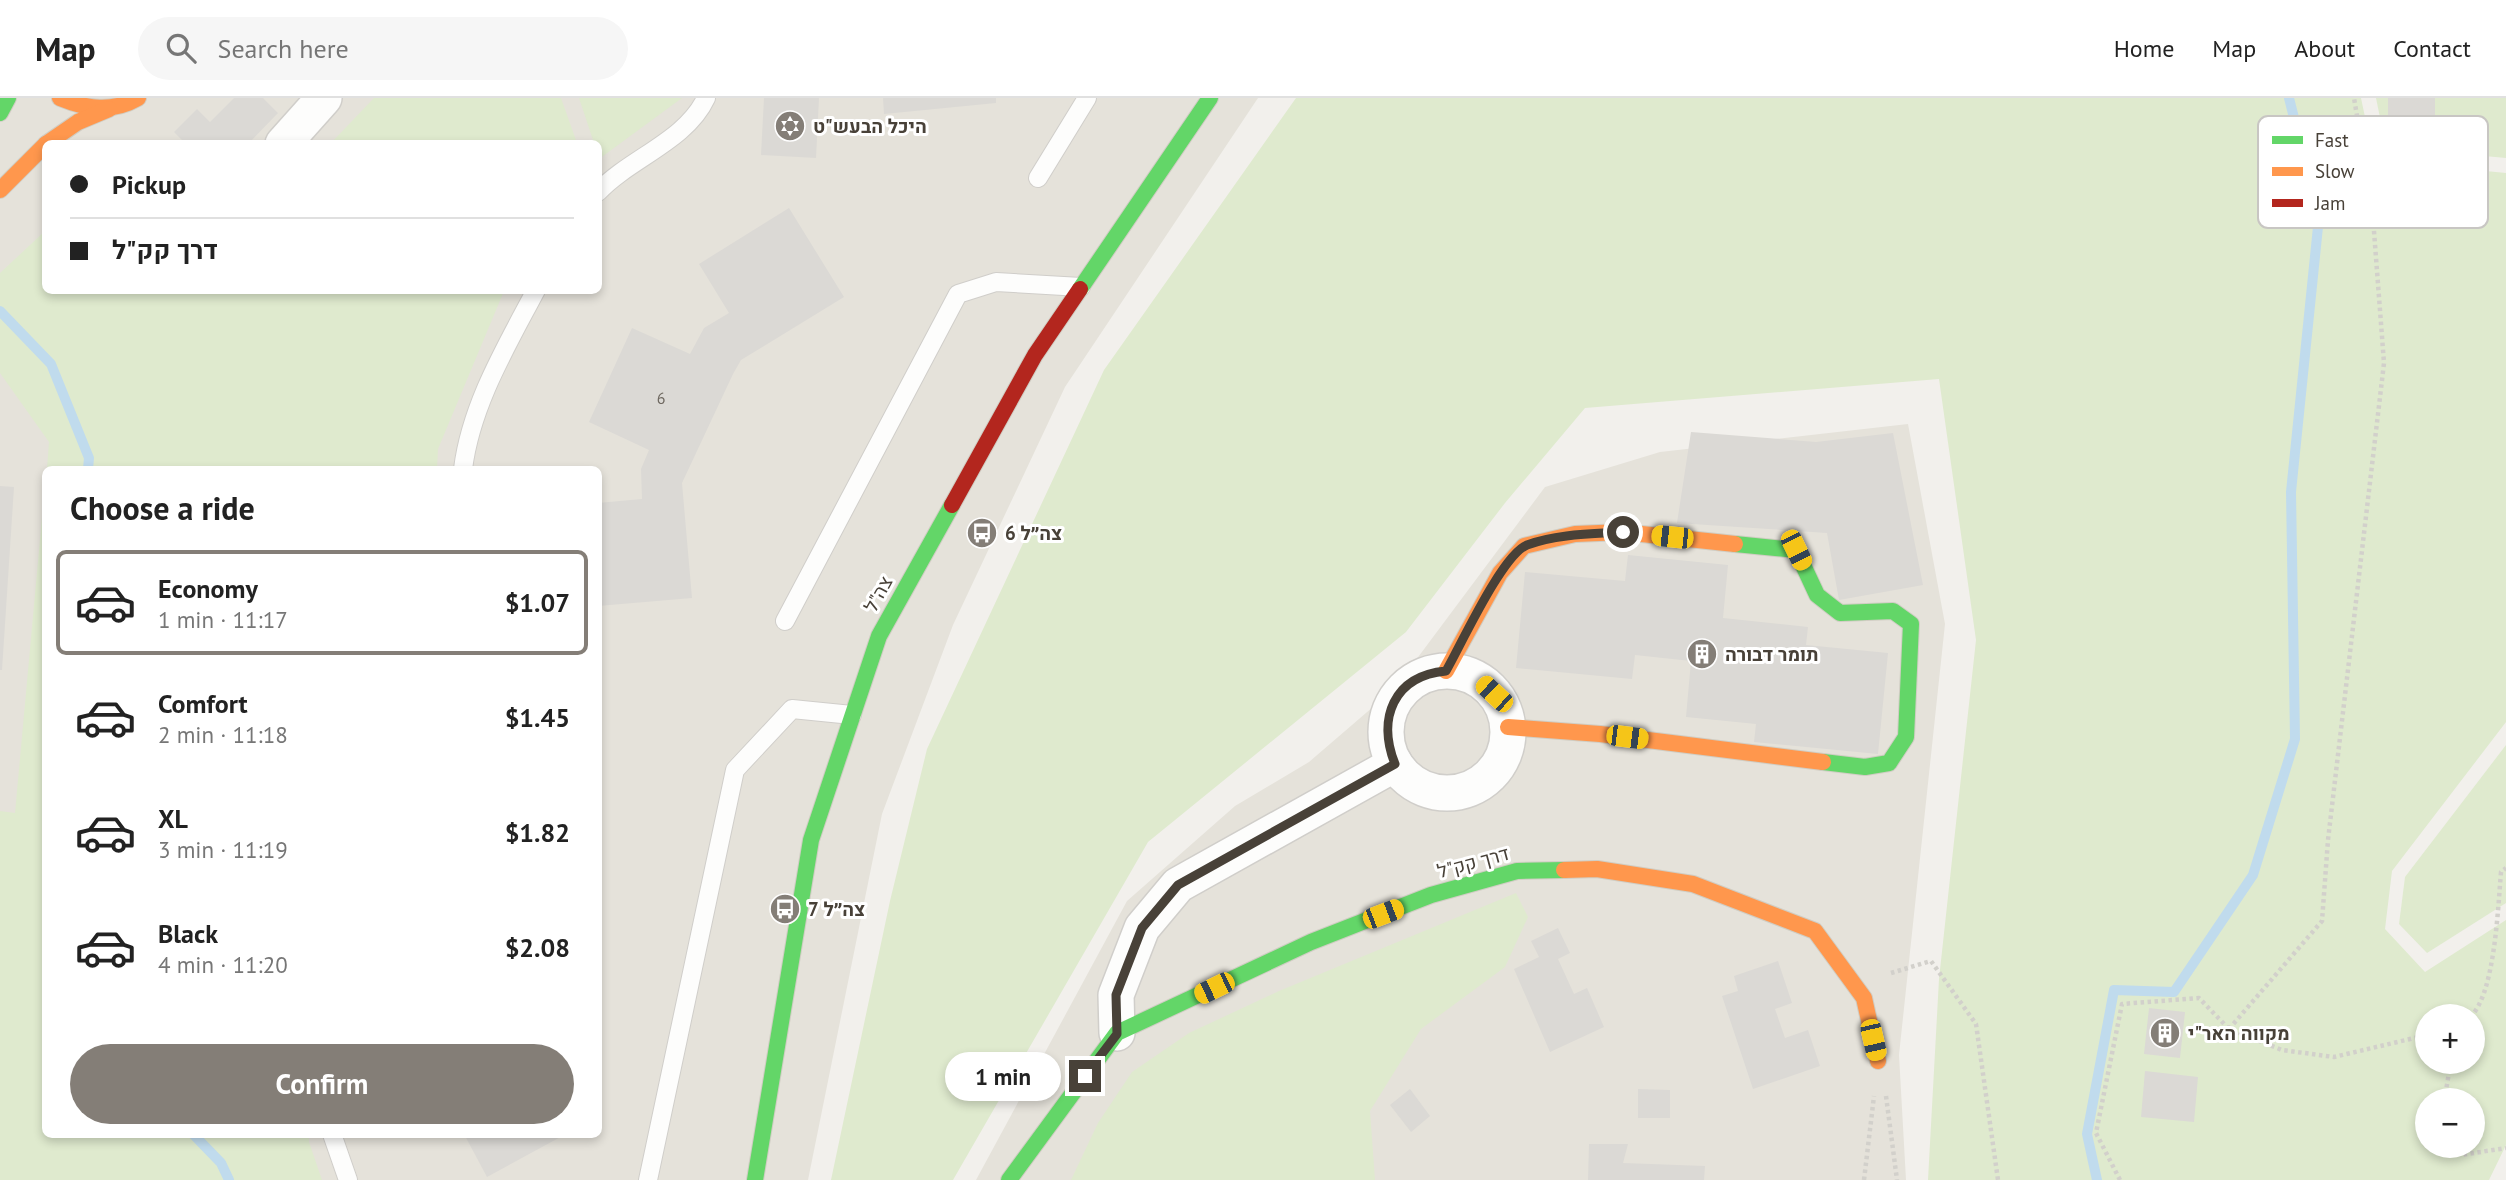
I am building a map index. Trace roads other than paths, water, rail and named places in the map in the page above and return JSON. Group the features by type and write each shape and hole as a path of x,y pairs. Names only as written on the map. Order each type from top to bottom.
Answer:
{"street":[{"path":"0,113 8,98"},
{"path":"60,98 83,108 109,109"},
{"path":"52,140 78,122 138,98"},
{"path":"287,140 324,98"},
{"name":"צה\"ל","path":"755,1180 811,840 878,636 1035,355 1210,98"},
{"path":"0,190 42,148"},
{"path":"1446,671 1500,573 1524,546 1575,534 1623,532 1796,550 1817,595 1840,613 1893,611 1910,624 1906,737 1889,763 1865,767 1600,734 1508,727"},
{"path":"1446,671 1481,681 1504,709 1508,727 1507,745 1500,765 1485,780 1468,790 1447,794 1426,791 1408,780 1395,764 1387,744 1386,724 1392,704 1406,687 1423,676 1446,671"},
{"path":"1117,1034 1116,995 1142,928 1178,885 1395,764"},
{"name":"דרך קק\"ל","path":"1009,1180 1117,1034 1311,942 1431,895 1517,871 1597,869 1693,884 1815,931 1864,998 1878,1061"}],"lane":[{"path":"602,188 611,178 697,116 706,98"},
{"path":"1038,178 1087,98"},
{"path":"785,621 958,294 996,282 1082,287"},
{"path":"463,466 465,448 488,382 534,294"},
{"path":"648,1180 735,770 792,709 852,715"},
{"path":"333,1138 348,1180"}],"waterway":[{"path":"2289,98 2294,116"},
{"path":"2097,1180 2087,1134 2114,990 2174,992 2253,875 2295,739 2291,492 2318,228"},
{"path":"0,311 51,364 89,458 88,466"},
{"path":"197,1138 221,1163 229,1180"}],"place":[{"name":"היכל הבעש\"ט","path":"790,126"},
{"name":"צה״ל 6","path":"982,533"},
{"name":"תומר דבורה","path":"1702,654"},
{"name":"צה״ל 7","path":"785,909"},
{"name":"מקווה האר\"י","path":"2165,1033"}]}
